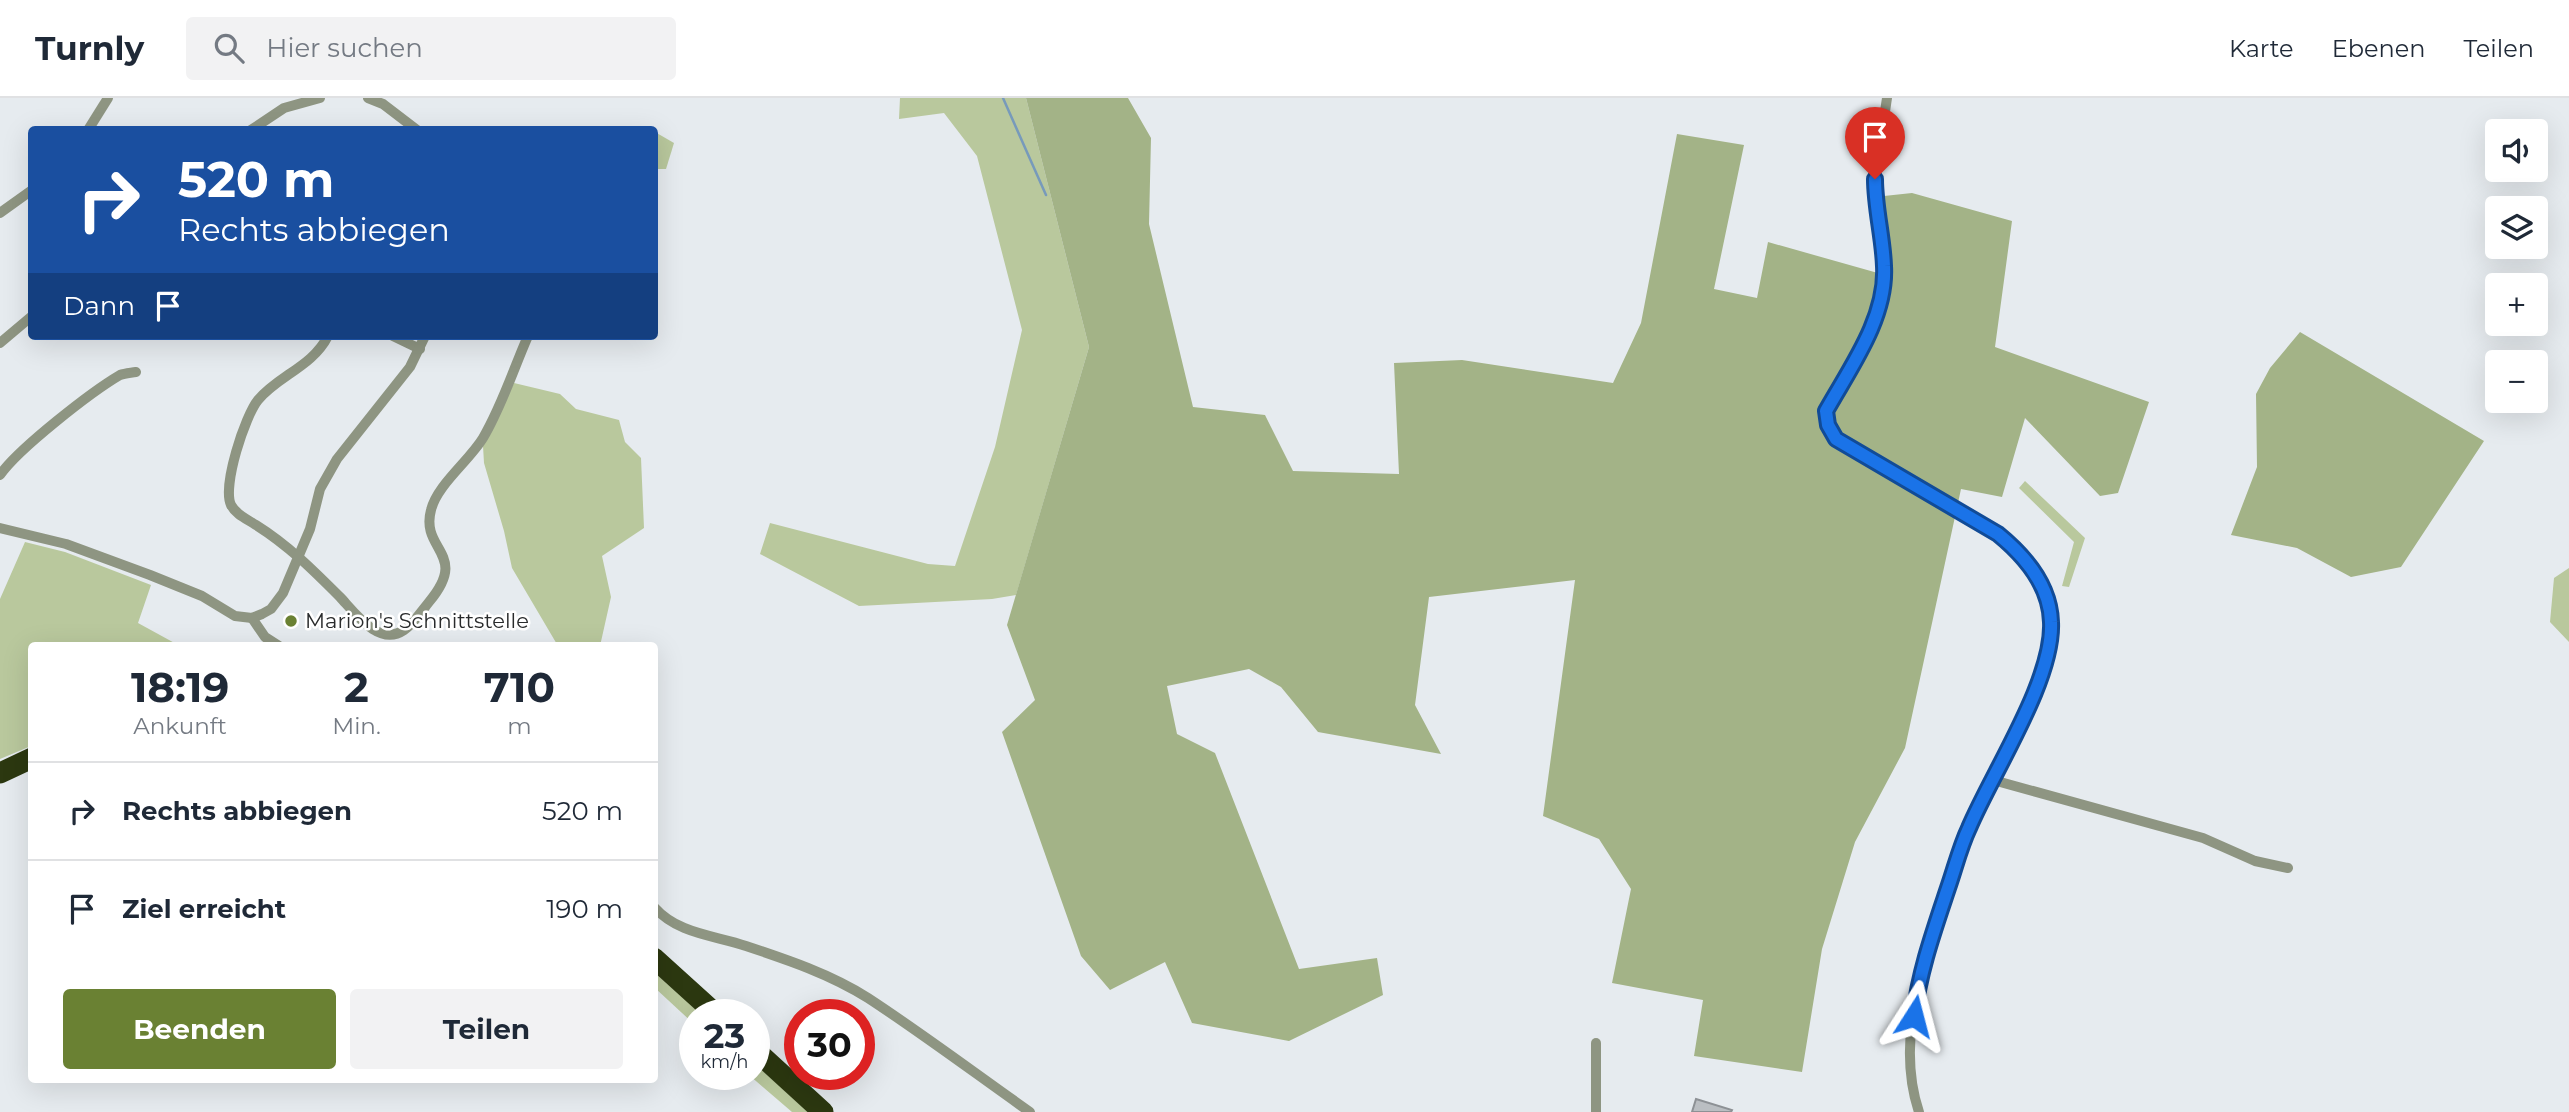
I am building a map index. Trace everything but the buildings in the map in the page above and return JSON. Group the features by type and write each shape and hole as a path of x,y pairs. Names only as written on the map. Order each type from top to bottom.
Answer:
{"highway":[{"path":"0,774 28,760"},
{"path":"658,962 699,999"},
{"path":"770,1064 823,1112"}],"street":[{"path":"90,126 108,98"},
{"path":"257,126 284,108 320,98"},
{"path":"368,98 383,104 412,126"},
{"path":"1887,98 1875,179 1884,286 1869,334 1826,411 1828,425 1836,439 1998,534 2019,551 2046,594 2051,623 2047,662 1968,828 1930,943 1917,993 1909,1064 1912,1090 1919,1112"},
{"path":"0,213 28,193"},
{"path":"0,343 28,319"},
{"path":"326,340 308,362 268,390 252,408 228,489 230,504 237,513 298,555 363,621 379,633 391,635 403,631 443,585 445,561 430,523 433,504 485,435 526,340"},
{"path":"401,340 420,349"},
{"path":"0,528 66,544 180,586 235,616 252,618 271,609 279,601 310,529 320,489 337,459 410,367 423,340"},
{"path":"0,475 16,457 92,395 122,373 136,372"},
{"path":"252,618 265,637 273,642"},
{"path":"1993,780 2203,838 2255,861 2288,868"},
{"path":"658,911 676,927 743,945 810,968 837,981 867,998 1030,1112"},
{"path":"1596,1043 1596,1112"}],"green space":[{"path":"900,98 1026,98 1089,347 1016,595 992,599 859,606 760,554 770,523 928,564 955,566 995,447 1022,330 977,156 944,113 899,119"},
{"path":"1026,98 1128,98 1151,138 1149,224 1193,407 1265,415 1293,471 1399,474 1394,363 1462,360 1613,383 1641,323 1677,134 1744,145 1714,289 1757,298 1768,242 1892,277 1884,196 1912,193 2012,221 1995,347 2149,402 2118,493 2100,496 2025,418 2002,497 1961,489 1905,748 1855,842 1822,949 1802,1072 1694,1056 1703,1000 1612,983 1631,889 1599,839 1543,816 1575,580 1429,597 1415,705 1441,754 1318,732 1281,687 1249,669 1167,686 1177,734 1215,753 1299,969 1377,958 1383,995 1289,1041 1192,1023 1165,962 1110,990 1081,956 1002,732 1035,700 1007,625 1089,347"},
{"path":"658,134 674,143 666,169 658,169"},
{"path":"2300,332 2484,441 2401,567 2351,577 2297,548 2231,535 2257,467 2256,394 2270,368"},
{"path":"514,383 560,394 576,409 619,420 625,442 641,458 644,528 602,556 611,597 601,642 556,642 512,568 484,463 483,446"},
{"path":"2025,481 2085,538 2069,587 2062,586 2074,542 2019,488"},
{"path":"25,542 65,552 151,585 138,623 173,642 28,642 28,747 0,759 0,599"},
{"path":"2569,568 2569,642 2550,622 2554,578"},
{"path":"658,976 684,999 679,999 679,1010 658,991"},
{"path":"770,1078 808,1112 792,1112 766,1090 770,1090"}],"waterway":[{"path":"1003,98 1046,195"}],"place":[{"name":"Marion's Schnittstelle","path":"291,621"}],"route":[{"path":"1875,179 1884,286 1869,334 1826,411 1828,425 1836,439 1998,534 2019,551 2046,594 2051,623 2047,662 1968,828 1930,943 1914,1016"}]}
